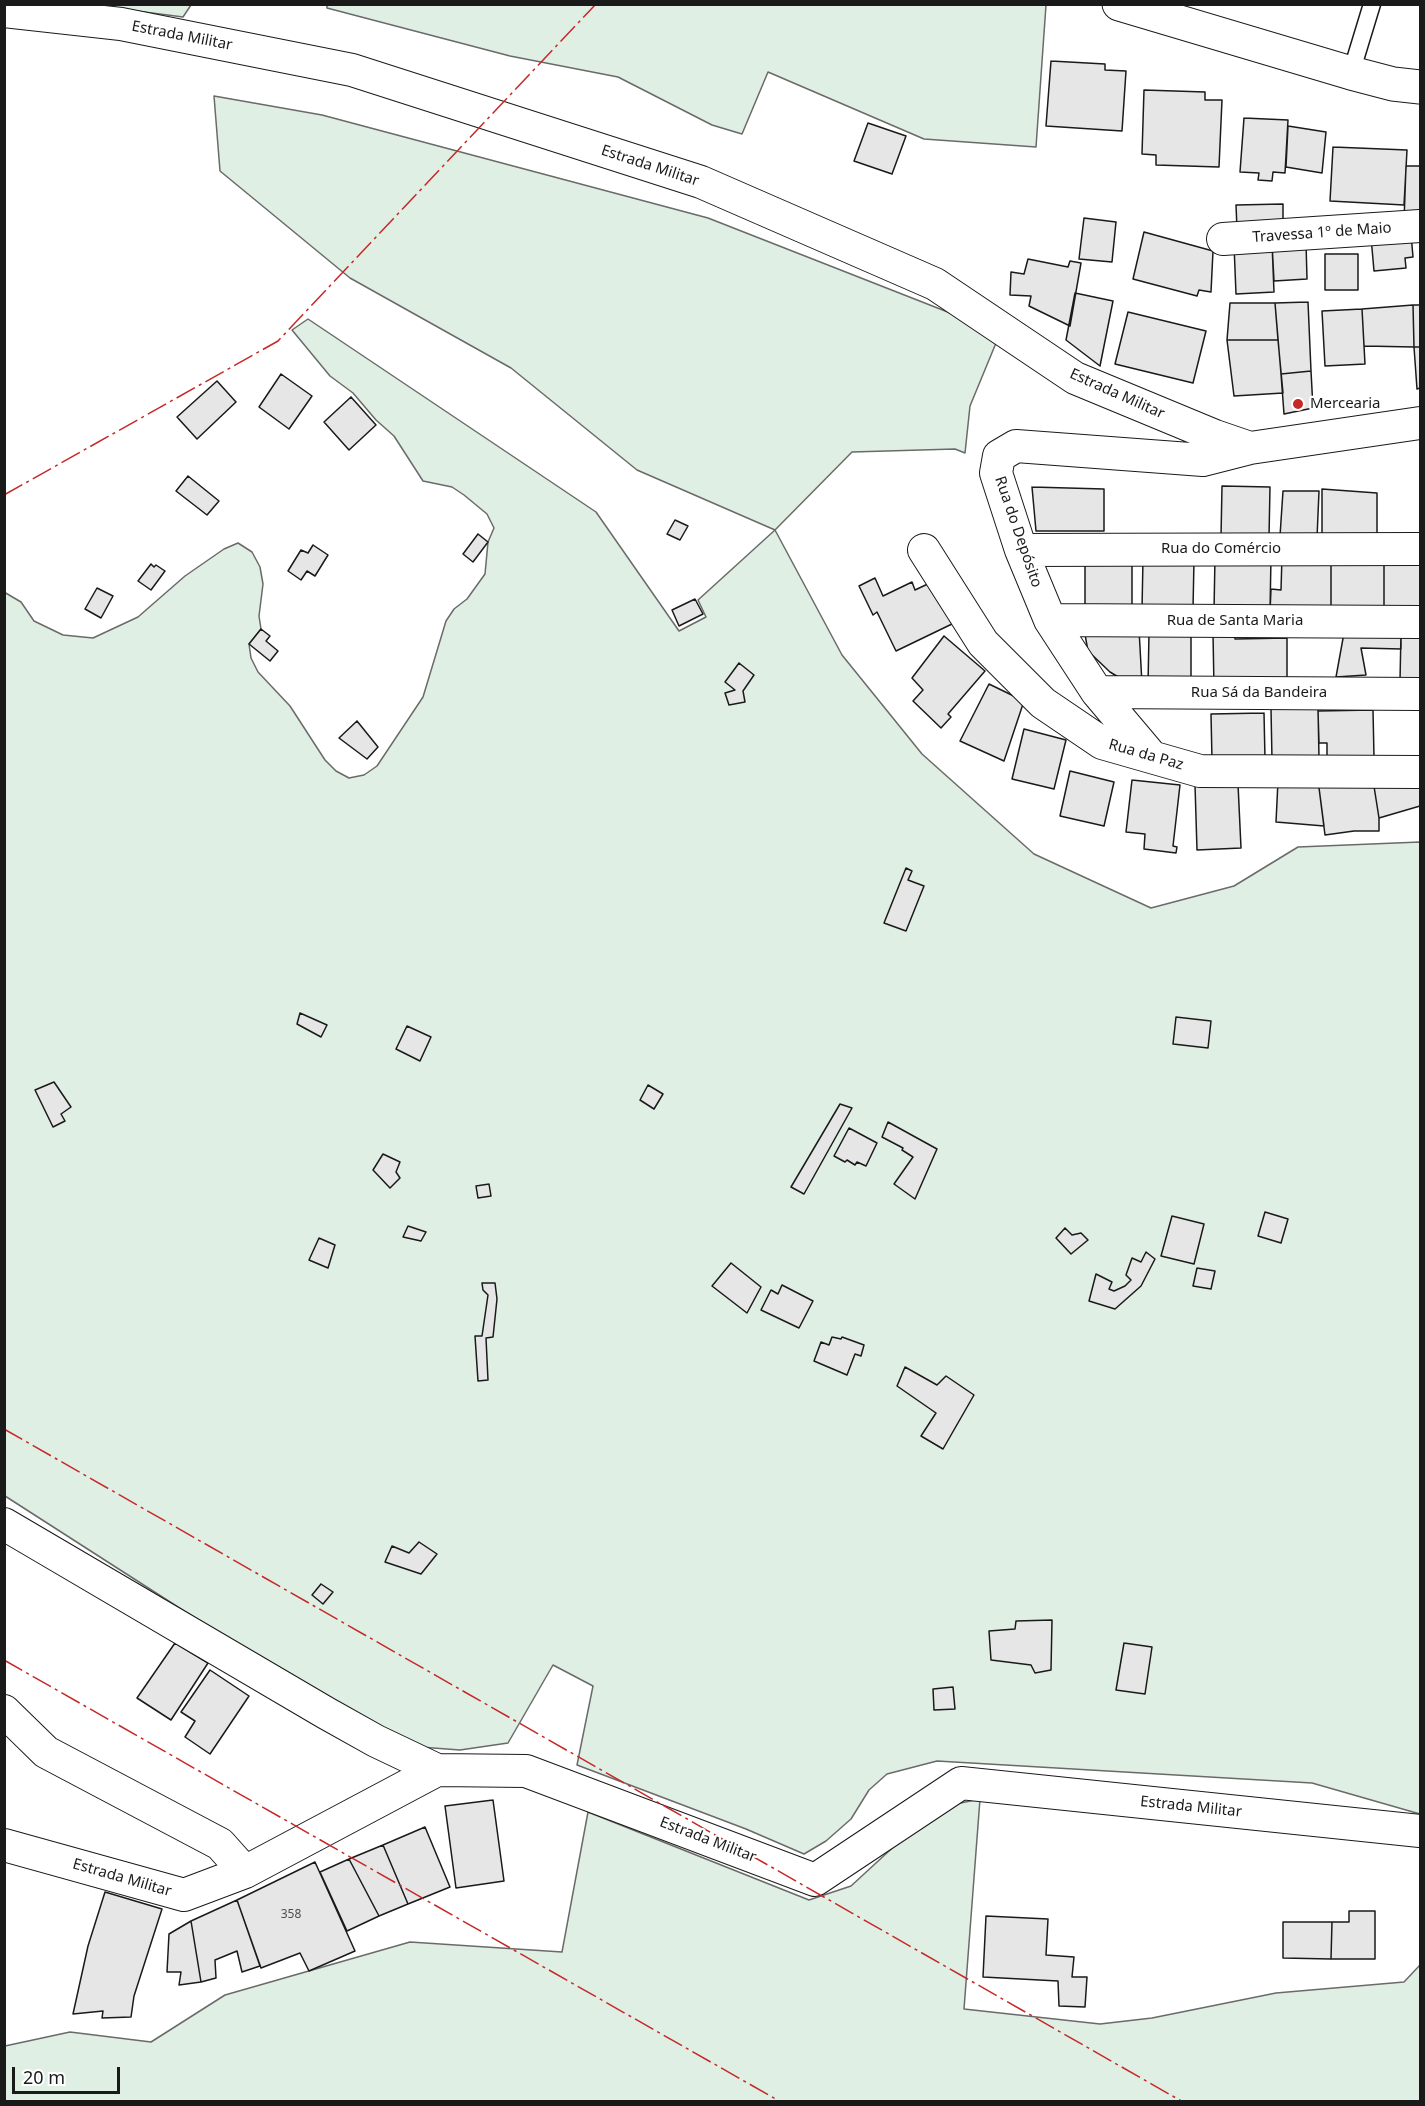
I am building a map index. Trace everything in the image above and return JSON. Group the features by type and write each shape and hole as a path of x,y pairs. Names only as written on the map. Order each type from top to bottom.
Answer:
{"main road":[{"path":"1119,4 1175,13 1238,41 1392,84 1420,87"}],"street":[{"name":"Estrada Militar","path":"4,11 121,24 352,70 701,182 935,284 1075,378 1215,436 1250,448"},
{"name":"Travessa 1º de Maio","path":"1223,239 1420,226"},
{"name":"Rua do Depósito","path":"1151,756 1097,692 1050,620 1021,550 996,473 999,456 1016,446 1203,460 1250,448 1420,423"},
{"name":"Rua do Comércio","path":"1021,550 1420,549"},
{"name":"Rua da Paz","path":"924,550 983,643 1043,703 1101,743 1200,771 1420,772"},
{"name":"Rua de Santa Maria","path":"1050,620 1420,622"},
{"name":"Rua Sá da Bandeira","path":"1097,692 1420,694"},
{"path":"4,1524 326,1713 376,1741 437,1770"},
{"path":"4,1711 46,1752 219,1844 245,1872"},
{"name":"Estrada Militar","path":"4,1845 184,1895 245,1872 437,1770 526,1771 815,1880 961,1783 1420,1832"}],"lane":[{"path":"1351,73 1372,4"}],"green space":[{"path":"90,5 191,5 183,17"},
{"path":"327,5 1046,5 1036,147 924,139 768,72 742,134 712,125 618,77 510,56 327,8"},
{"path":"214,96 322,115 708,218 963,318 996,343 970,406 965,453 955,449 852,452 775,530 637,470 511,368 350,278 220,171"},
{"path":"308,319 596,512 679,631 706,617 698,600 775,530 842,655 922,754 1034,854 1151,908 1234,886 1298,847 1420,842 1420,1814 1312,1783 937,1761 887,1774 869,1790 851,1819 826,1841 804,1854 746,1829 577,1765 593,1686 553,1665 508,1743 460,1750 420,1747 329,1704 5,1496 4,592 21,602 34,621 63,635 93,638 138,617 185,576 224,549 238,543 252,552 260,567 263,584 259,616 261,629 249,644 251,658 258,672 290,706 325,760 336,771 349,778 364,775 377,766 423,697 446,621 454,609 467,599 485,574 488,542 494,528 487,514 452,487 423,481 394,436 376,420 353,393 330,376 292,330"},
{"path":"980,1799 964,2009 1100,2024 1152,2018 1276,1993 1404,1982 1420,1965 1420,2101 5,2102 5,2046 70,2032 151,2042 225,1995 410,1942 562,1952 588,1812 809,1900 851,1886 914,1828 946,1806"}],"building":[{"path":"1051,61 1105,64 1105,70 1126,71 1122,131 1046,126"},
{"path":"1144,90 1205,92 1205,100 1222,100 1219,167 1156,165 1156,155 1142,154"},
{"path":"1244,118 1288,120 1285,173 1273,172 1272,181 1258,180 1259,173 1240,172"},
{"path":"868,123 906,136 892,174 854,161"},
{"path":"1288,126 1326,132 1322,173 1286,167"},
{"path":"1333,147 1407,150 1404,205 1330,201"},
{"path":"1406,166 1420,166 1420,219 1404,221"},
{"path":"1283,204 1283,228 1237,229 1236,205"},
{"path":"1084,218 1116,222 1112,262 1079,259"},
{"path":"1144,232 1213,251 1211,292 1199,290 1197,296 1133,279"},
{"path":"1411,234 1413,257 1405,258 1406,268 1374,271 1371,237"},
{"path":"1306,242 1307,279 1274,281 1272,243"},
{"path":"1272,243 1274,292 1236,294 1234,245"},
{"path":"1325,254 1358,254 1358,290 1325,290"},
{"path":"1028,259 1068,267 1070,261 1081,263 1070,326 1029,306 1031,296 1010,295 1011,272 1024,274"},
{"path":"1075,293 1113,301 1100,366 1066,340"},
{"path":"1308,302 1311,371 1281,374 1275,303"},
{"path":"1230,303 1275,303 1278,340 1227,340"},
{"path":"1413,305 1414,347 1364,346 1362,309"},
{"path":"1413,305 1420,305 1420,347 1414,347"},
{"path":"1362,309 1365,364 1325,366 1322,311"},
{"path":"1128,312 1206,331 1193,383 1115,364"},
{"path":"1227,340 1278,340 1283,393 1234,396"},
{"path":"1414,347 1420,347 1420,388 1417,389"},
{"path":"1311,371 1313,408 1284,414 1281,374"},
{"path":"281,374 312,396 289,429 259,407"},
{"path":"217,381 236,402 197,439 177,417"},
{"path":"351,397 376,425 349,450 324,422"},
{"path":"188,476 219,501 207,515 176,491"},
{"path":"1222,486 1270,487 1269,537 1221,537"},
{"path":"1032,487 1104,489 1104,531 1036,531"},
{"path":"1322,489 1377,493 1377,534 1322,536"},
{"path":"1283,491 1319,491 1317,538 1280,536"},
{"path":"675,520 688,526 680,540 667,534"},
{"path":"478,534 488,542 473,562 463,554"},
{"path":"313,545 328,555 315,576 307,571 301,580 288,571 301,550 308,553"},
{"path":"1282,556 1331,556 1331,612 1270,612 1271,589 1281,590"},
{"path":"1331,556 1384,556 1384,613 1331,612"},
{"path":"1384,556 1420,557 1420,613 1384,613"},
{"path":"1215,557 1271,557 1270,612 1214,611"},
{"path":"1085,558 1132,558 1132,608 1085,609"},
{"path":"1143,559 1194,560 1193,609 1142,609"},
{"path":"151,564 165,571 151,590 138,581"},
{"path":"875,578 883,596 912,582 915,590 932,582 952,624 896,651 877,612 873,615 859,586"},
{"path":"97,588 113,596 101,618 85,609"},
{"path":"695,599 703,614 679,626 672,610"},
{"path":"261,629 270,636 266,641 278,651 270,661 249,644"},
{"path":"1084,629 1139,629 1142,684 1125,681 1110,672 1088,651"},
{"path":"1401,632 1420,632 1420,682 1400,681"},
{"path":"1401,632 1401,649 1361,648 1366,675 1336,677 1344,633"},
{"path":"1149,633 1191,633 1191,685 1148,685"},
{"path":"1213,633 1234,633 1235,639 1287,638 1287,683 1214,689"},
{"path":"944,636 985,671 948,714 951,717 941,728 913,701 923,690 912,678"},
{"path":"739,663 754,675 743,691 745,702 729,705 725,693 735,690 725,682"},
{"path":"989,684 1024,701 1004,761 960,741"},
{"path":"1318,707 1319,758 1272,760 1271,709"},
{"path":"1373,710 1374,757 1327,759 1327,743 1319,743 1318,711"},
{"path":"1264,713 1265,759 1212,760 1211,714"},
{"path":"357,721 378,747 367,759 339,738"},
{"path":"1024,729 1066,740 1054,789 1012,779"},
{"path":"1070,771 1114,782 1104,826 1060,816"},
{"path":"1132,780 1180,785 1173,846 1177,847 1176,853 1144,849 1145,834 1126,832"},
{"path":"1318,780 1324,826 1276,822 1278,781"},
{"path":"1318,780 1373,780 1379,831 1354,831 1325,835"},
{"path":"1373,780 1420,781 1420,806 1379,818"},
{"path":"1238,784 1241,848 1197,850 1195,785"},
{"path":"906,868 912,871 908,880 924,886 906,931 884,923"},
{"path":"300,1013 327,1025 321,1037 297,1024"},
{"path":"1176,1017 1211,1021 1208,1048 1173,1044"},
{"path":"407,1026 431,1037 420,1061 396,1049"},
{"path":"54,1082 71,1107 61,1114 65,1121 53,1127 35,1090"},
{"path":"648,1085 663,1094 654,1109 640,1100"},
{"path":"840,1104 852,1108 804,1194 791,1187"},
{"path":"888,1122 937,1149 915,1199 894,1184 913,1157 902,1150 903,1148 882,1137"},
{"path":"849,1128 877,1143 866,1166 857,1162 855,1165 847,1160 845,1162 834,1156"},
{"path":"383,1154 400,1162 396,1172 400,1178 390,1188 373,1170"},
{"path":"489,1184 491,1196 478,1198 476,1186"},
{"path":"1265,1212 1288,1219 1281,1243 1258,1236"},
{"path":"1172,1216 1204,1224 1194,1264 1161,1256"},
{"path":"408,1226 426,1232 421,1241 403,1237"},
{"path":"1065,1228 1072,1235 1081,1233 1088,1240 1071,1254 1056,1238"},
{"path":"319,1238 335,1245 328,1268 309,1260"},
{"path":"1146,1252 1155,1259 1141,1286 1115,1309 1089,1301 1096,1274 1112,1282 1109,1289 1114,1291 1131,1280 1126,1275 1132,1258 1141,1262"},
{"path":"731,1263 761,1287 747,1313 712,1286"},
{"path":"1197,1268 1215,1271 1211,1289 1193,1286"},
{"path":"482,1283 495,1283 497,1299 493,1337 486,1338 488,1380 478,1381 475,1336 482,1336 488,1295 483,1290"},
{"path":"782,1285 813,1301 799,1328 761,1310 771,1290 778,1294"},
{"path":"832,1337 841,1339 842,1337 864,1345 861,1356 855,1354 847,1375 814,1361 821,1342 829,1345"},
{"path":"905,1367 937,1385 946,1376 974,1395 943,1449 921,1436 936,1413 897,1386"},
{"path":"419,1542 437,1554 421,1574 385,1562 392,1546 409,1553"},
{"path":"321,1584 333,1592 323,1604 312,1595"},
{"path":"1052,1620 1051,1670 1035,1673 1031,1665 991,1660 989,1631 1015,1629 1016,1621"},
{"path":"175,1643 208,1663 171,1720 137,1698"},
{"path":"1124,1643 1152,1647 1145,1694 1116,1690"},
{"path":"210,1670 249,1696 210,1754 185,1737 195,1721 181,1712"},
{"path":"953,1687 955,1709 934,1710 933,1689"},
{"path":"493,1800 504,1881 456,1888 445,1806"},
{"path":"425,1827 450,1887 408,1904 383,1845"},
{"path":"383,1845 408,1904 379,1916 349,1859"},
{"path":"349,1859 379,1916 347,1931 320,1872"},
{"path":"315,1862 355,1951 309,1971 300,1953 261,1968 237,1900"},
{"path":"105,1892 162,1909 134,1996 131,2017 102,2018 103,2011 73,2014 88,1946"},
{"path":"237,1900 260,1966 242,1972 237,1951 215,1960 216,1978 201,1982 191,1921"},
{"path":"1349,1911 1375,1911 1375,1959 1331,1959 1332,1922 1349,1922"},
{"path":"986,1916 1048,1919 1046,1955 1074,1957 1072,1977 1087,1977 1085,2007 1059,2006 1058,1981 983,1977"},
{"path":"191,1921 201,1982 179,1985 181,1972 167,1972 169,1934"},
{"path":"1283,1922 1332,1922 1331,1959 1283,1958"}],"power":[{"path":"4,495 278,341 596,4"},
{"path":"4,1429 1183,2102"},
{"path":"4,1660 781,2102"}],"place":[{"name":"Mercearia","path":"1298,404"}]}
